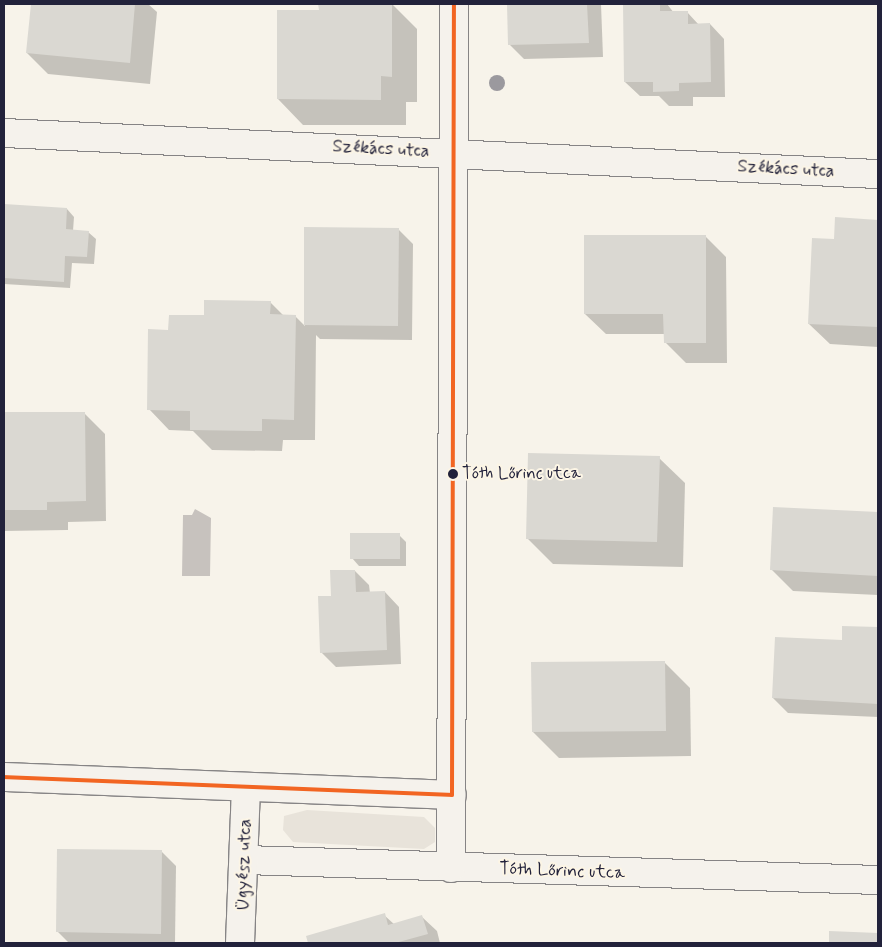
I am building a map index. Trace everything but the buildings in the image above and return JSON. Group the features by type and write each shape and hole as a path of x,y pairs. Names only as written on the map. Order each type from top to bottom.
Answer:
{"street":[{"path":"451,868 454,4"},
{"name":"Székács utca","path":"4,133 878,174"},
{"path":"4,777 452,795"},
{"name":"Ügyész utca","path":"240,943 245,860 246,787"},
{"name":"Tóth Lőrinc utca","path":"245,860 878,880"}],"shaded area":[{"path":"195,509 211,518 210,576 182,576 183,515 192,515"},
{"path":"307,810 424,817 435,828 435,842 424,849 293,842 283,830 284,816"}],"transit line":[{"path":"452,795 454,4"},
{"path":"4,777 452,795"}],"place":[{"name":"Tóth Lőrinc utca","path":"453,474"}]}
